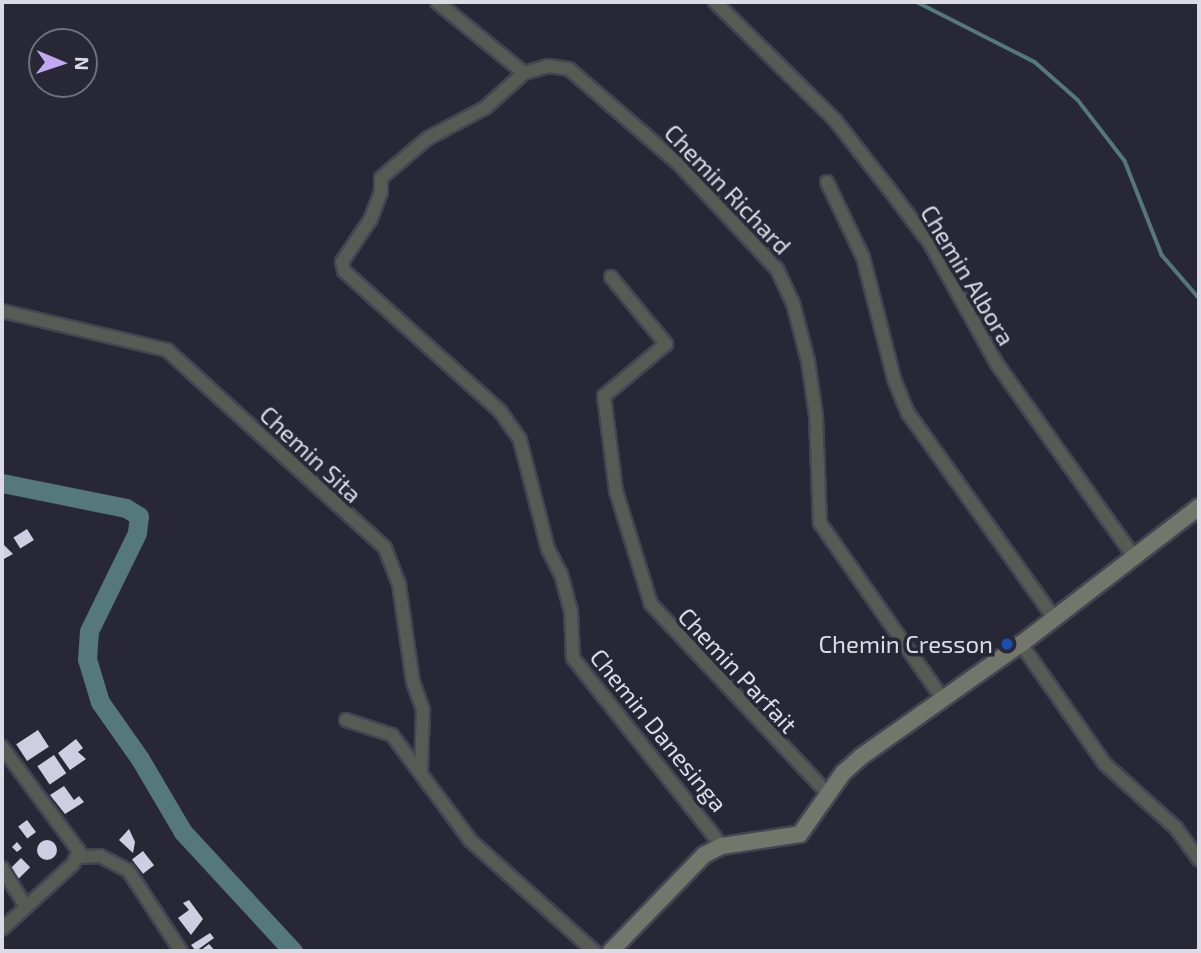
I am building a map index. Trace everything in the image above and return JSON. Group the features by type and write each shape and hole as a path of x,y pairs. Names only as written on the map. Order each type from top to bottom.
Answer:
{"main road":[{"path":"611,951 696,862 722,846 800,834 862,756 1021,644 1199,507"}],"street":[{"path":"437,2 524,73"},
{"name":"Chemin Albora","path":"715,2 835,120 890,189 931,246 997,364 1135,558"},
{"name":"Chemin Richard","path":"524,73 548,66 569,69 678,163 777,269 793,303 808,360 816,416 820,523 943,699"},
{"name":"Chemin Danesinga","path":"524,73 485,108 428,138 381,178 381,192 370,220 342,262 344,271 500,411 513,430 530,471 548,549 561,574 571,611 573,658 597,694 687,797 722,846"},
{"path":"827,183 863,257 894,379 908,414 1054,618"},
{"name":"Chemin Parfait","path":"611,277 666,344 604,396 616,491 651,604 829,795"},
{"name":"Chemin Sita","path":"2,311 167,350 385,548 399,584 413,682 423,710 421,771"},
{"path":"1021,644 1105,764 1176,828 1199,860"},
{"path":"346,720 392,735 471,841 594,951"},
{"path":"2,747 79,851 76,861 2,929"},
{"path":"76,861 100,856 128,870 181,951"},
{"path":"2,868 26,907"}],"building":[{"path":"27,529 34,540 20,549 13,537"},
{"path":"2,543 13,554 2,560"},
{"path":"38,730 49,747 27,761 16,744"},
{"path":"76,739 83,748 78,752 86,759 70,770 58,753"},
{"path":"54,755 66,773 50,784 37,766"},
{"path":"64,786 74,800 79,796 84,802 65,814 50,795"},
{"path":"27,820 36,832 27,839 18,827"},
{"path":"129,829 135,842 133,853 119,840"},
{"path":"47,840 54,843 57,850 54,857 47,860 40,857 37,850 40,843"},
{"path":"17,842 22,848 17,852 12,847"},
{"path":"143,851 154,865 143,874 132,860"},
{"path":"21,858 30,867 19,879 10,869"},
{"path":"189,900 203,919 191,935 178,918 189,910 183,903"},
{"path":"210,933 214,938 196,951 191,945"},
{"path":"209,944 215,951 200,951"}],"waterway":[{"path":"917,2 1035,62 1078,100 1125,161 1162,255 1199,298"},
{"path":"2,483 126,508 139,516 137,533 89,631 87,659 100,702 140,759 183,832 293,951"}],"place":[{"name":"Chemin Cresson","path":"1007,644"}]}
